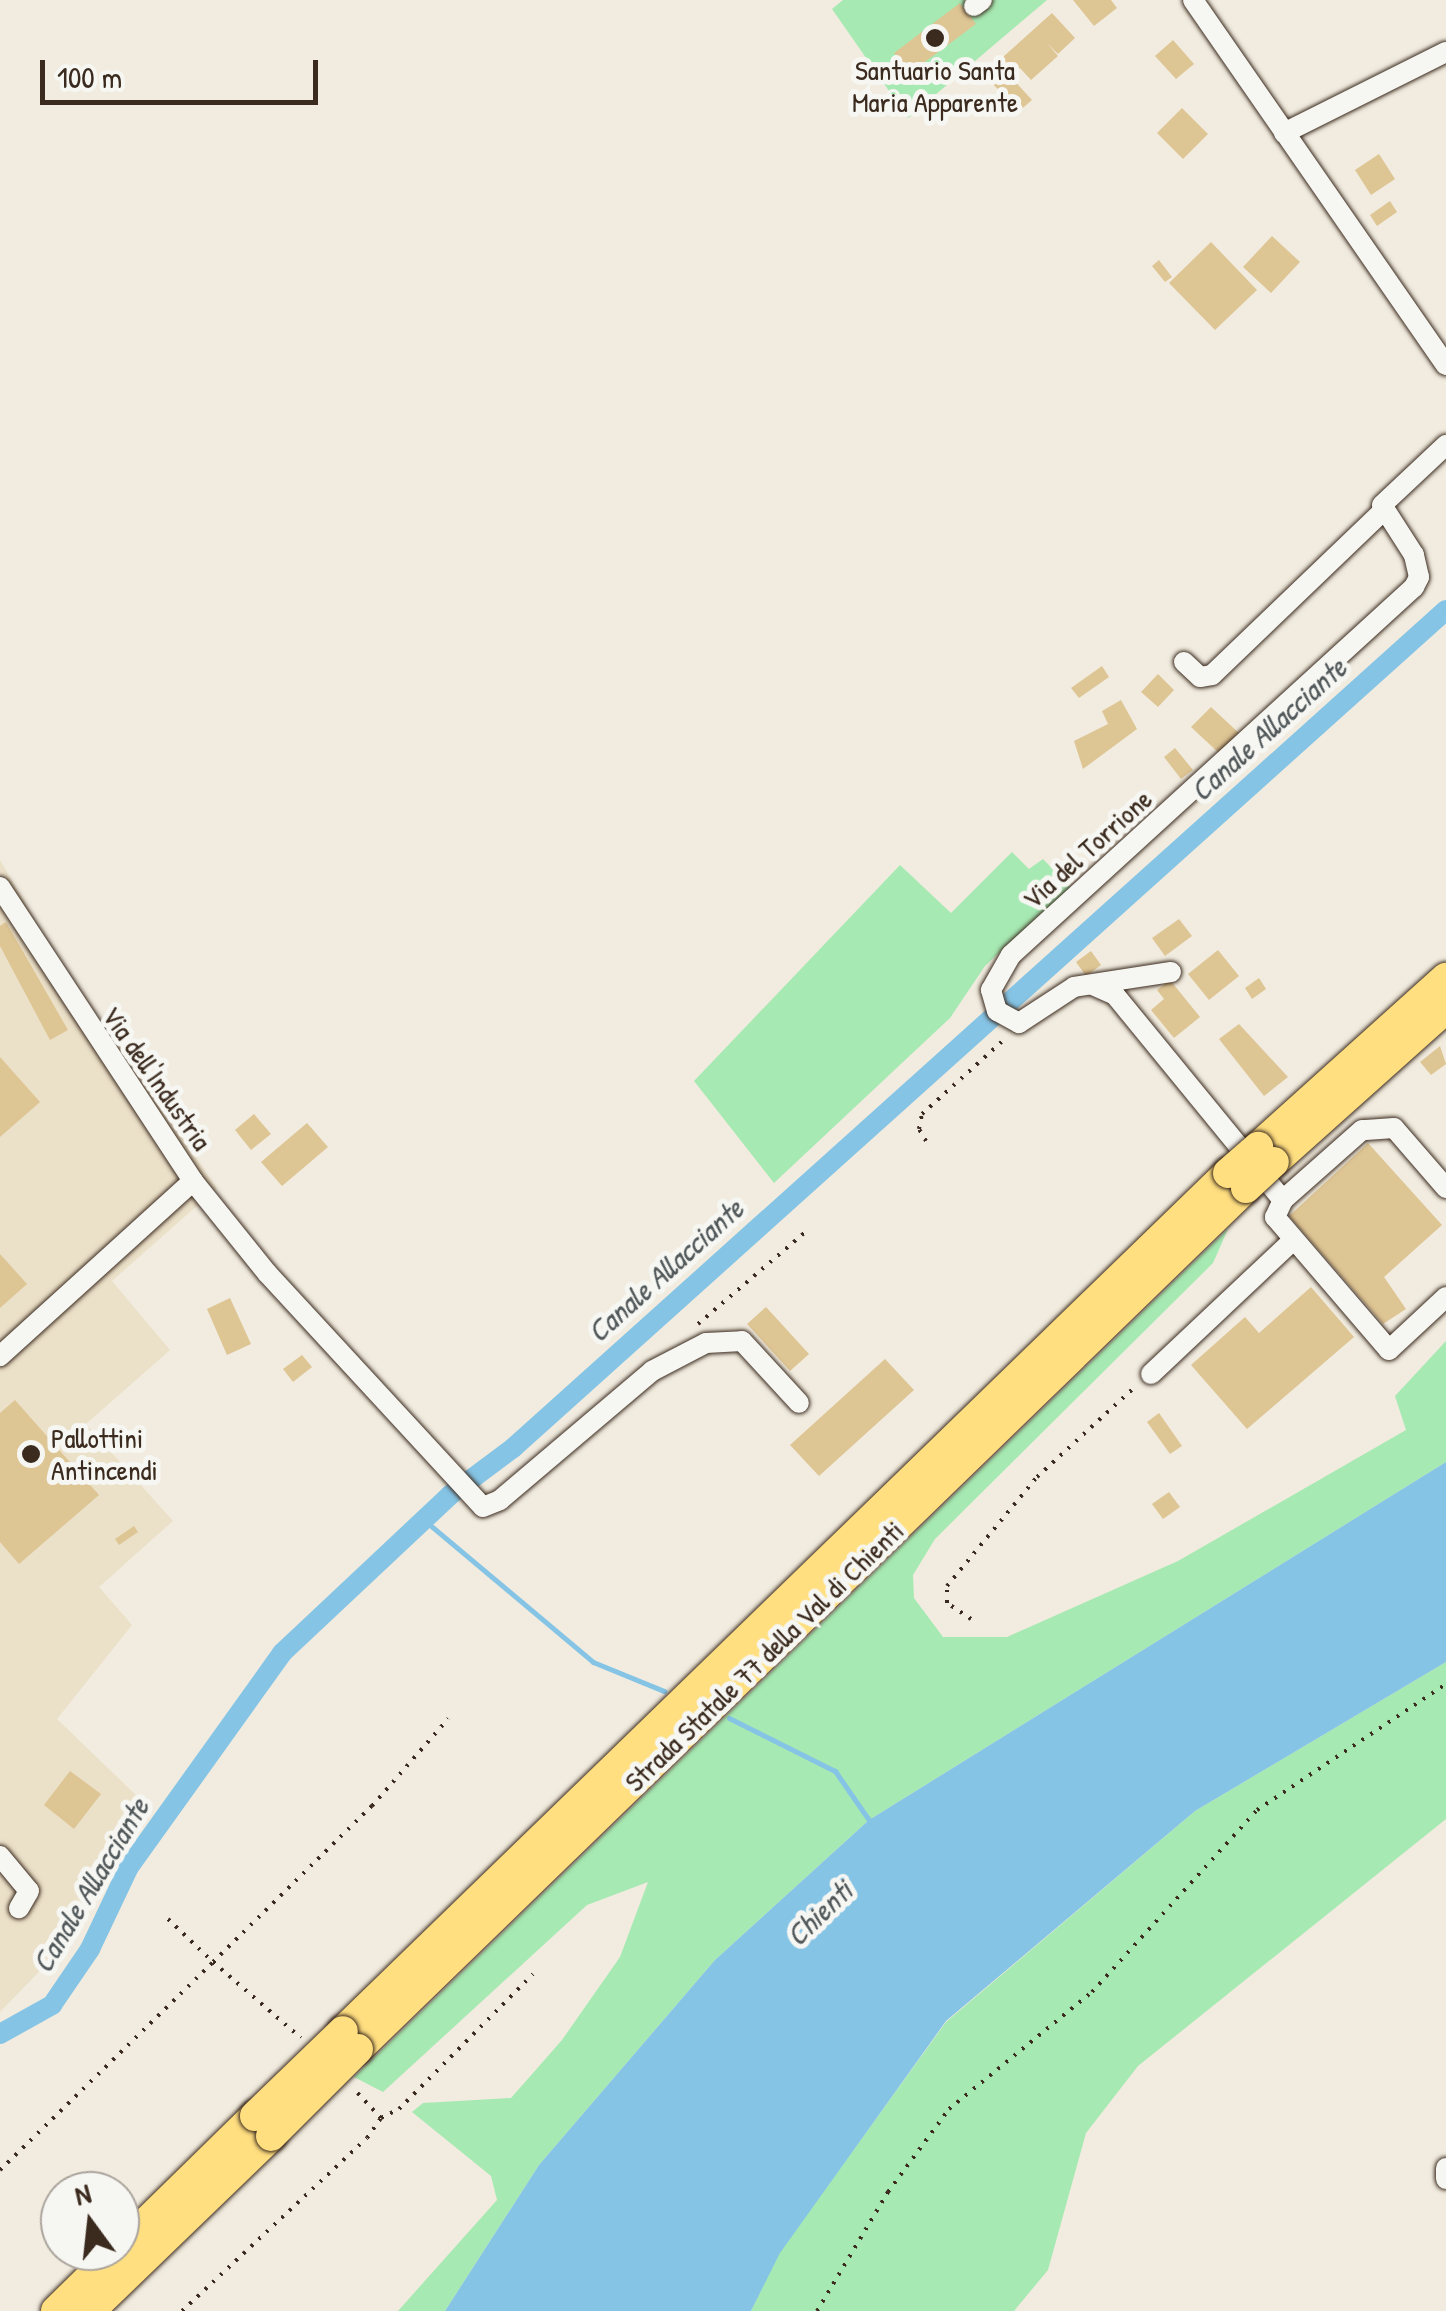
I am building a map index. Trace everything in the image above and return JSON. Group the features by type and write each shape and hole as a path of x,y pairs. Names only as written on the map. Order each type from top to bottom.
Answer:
{"highway":[{"name":"Strada Statale 77 della Val di Chienti","path":"90,2311 263,2126 1446,978"},
{"name":"Strada Statale 77 della Val di Chienti","path":"1266,1154 1446,1008"},
{"name":"Strada Statale 77 della Val di Chienti","path":"140,2230 263,2126"},
{"name":"Strada Statale 77 della Val di Chienti","path":"56,2311 96,2271"}],"street":[{"path":"1193,0 1446,365"},
{"path":"1284,133 1446,52"},
{"path":"1184,662 1200,677 1212,676 1382,512 1386,499 1446,445"},
{"name":"Via del Torrione","path":"1014,1022 991,990 1011,956 1414,588 1414,555 1382,512"},
{"name":"Via dell'Industria","path":"0,887 193,1181 0,1356"},
{"path":"1014,1022 1074,987 1171,972"},
{"path":"1091,984 1115,996 1283,1200"},
{"path":"1446,1188 1394,1128 1362,1130 1283,1200 1275,1217 1388,1350 1446,1297"},
{"path":"193,1181 474,1503 500,1500 632,1385 706,1343 742,1342 799,1403"},
{"path":"1151,1374 1292,1240"},
{"path":"0,1856 29,1891 18,1908"},
{"path":"1446,2168 1446,2179"}],"path":[{"path":"926,1141 919,1129 922,1114 1014,1022"},
{"path":"689,1332 809,1228"},
{"path":"971,1618 948,1603 947,1586 1037,1478 1151,1374"},
{"path":"818,2311 888,2192 949,2109 1092,1992 1258,1810 1446,1684"},
{"path":"0,2170 372,1806 448,1719"},
{"path":"168,1918 214,1962 230,1970 309,2046"},
{"path":"182,2311 381,2118 399,2109 534,1974"},
{"path":"342,2078 381,2118"}],"shaded area":[{"path":"0,860 60,964 217,1188 112,1281 170,1350 86,1424 173,1521 99,1587 132,1625 57,1719 141,1800 67,1943 0,2012"}],"green space":[{"path":"843,0 1047,0 908,118 832,9"},
{"path":"1012,852 1029,869 1043,859 1070,887 985,966 950,1018 774,1183 694,1081 900,865 951,913"},
{"path":"1228,1229 1213,1263 935,1539 913,1575 914,1598 943,1637 1007,1637 1178,1561 1406,1430 1395,1396 1446,1341 1446,1462 869,1820 715,1960 539,2165 445,2311 398,2311 497,2200 491,2176 412,2112 423,2103 511,2098 562,2040 620,1957 648,1882 587,1905 383,2092 354,2077"},
{"path":"1446,1662 1446,1819 1138,2066 1086,2133 1048,2270 1014,2311 751,2311 779,2253 946,2022 1195,1811"}],"water":[{"name":"Chienti","path":"1446,1462 1446,1662 1195,1811 946,2021 780,2253 751,2311 445,2311 539,2165 715,1960 869,1820"}],"building":[{"path":"1073,0 1111,0 1117,8 1094,26"},
{"name":"Santuario Santa Maria Apparente","path":"960,3 976,24 910,73 894,53"},
{"path":"1052,13 1075,38 1058,54 1047,43 1058,56 1031,80 1020,68 1010,76 1032,100 1018,112 984,74"},
{"path":"1173,40 1194,64 1176,79 1155,56"},
{"path":"1182,108 1208,134 1183,159 1157,133"},
{"path":"1379,154 1395,179 1371,195 1355,170"},
{"path":"1390,201 1397,212 1377,226 1370,215"},
{"path":"1272,236 1300,262 1271,293 1243,267"},
{"path":"1211,242 1257,290 1215,330 1169,283"},
{"path":"1159,260 1172,277 1165,282 1152,266"},
{"path":"1102,666 1109,677 1079,698 1071,688"},
{"path":"1158,674 1174,690 1158,707 1141,692"},
{"path":"1121,700 1137,729 1083,769 1074,741 1108,724 1102,711"},
{"path":"1211,707 1241,735 1220,754 1191,727"},
{"path":"1175,748 1193,770 1181,779 1164,757"},
{"path":"1179,919 1192,936 1165,956 1152,938"},
{"path":"6,922 68,1030 50,1040 0,946 0,926"},
{"path":"1218,950 1239,976 1209,1000 1188,974"},
{"path":"1091,951 1101,965 1086,976 1076,962"},
{"path":"1259,978 1266,989 1252,999 1245,988"},
{"path":"1170,980 1200,1017 1174,1038 1151,1010 1164,999 1157,990"},
{"path":"1239,1024 1288,1077 1264,1096 1219,1039"},
{"path":"1440,1046 1446,1064 1431,1075 1420,1062"},
{"path":"0,1057 40,1102 0,1137"},
{"path":"254,1114 271,1134 251,1150 235,1130"},
{"path":"307,1123 328,1147 282,1186 261,1162"},
{"path":"1368,1143 1442,1225 1384,1277 1406,1309 1383,1324 1289,1216"},
{"path":"0,1254 27,1284 0,1308"},
{"path":"1311,1287 1354,1337 1247,1429 1191,1365 1245,1317 1259,1333"},
{"path":"230,1298 251,1344 227,1355 207,1309"},
{"path":"766,1307 809,1354 790,1371 747,1324"},
{"path":"302,1355 312,1367 293,1382 283,1369"},
{"path":"885,1359 914,1390 819,1476 790,1445"},
{"name":"Pallottini Antincendi","path":"15,1400 99,1495 19,1564 0,1542 0,1413"},
{"path":"1159,1413 1182,1446 1170,1454 1147,1422"},
{"path":"1169,1492 1180,1507 1163,1519 1152,1504"},
{"path":"134,1526 138,1532 119,1545 115,1539"},
{"path":"70,1771 101,1794 74,1829 44,1805"}],"waterway":[{"name":"Canale Allacciante","path":"0,2034 52,2005 90,1949 129,1867 282,1653 450,1495 513,1448 1446,610"},
{"path":"424,1520 593,1662 664,1691"},
{"path":"729,1718 835,1771 871,1823"}],"place":[{"name":"Santuario Santa Maria Apparente","path":"935,38"},
{"name":"Pallottini Antincendi","path":"31,1454"}]}
